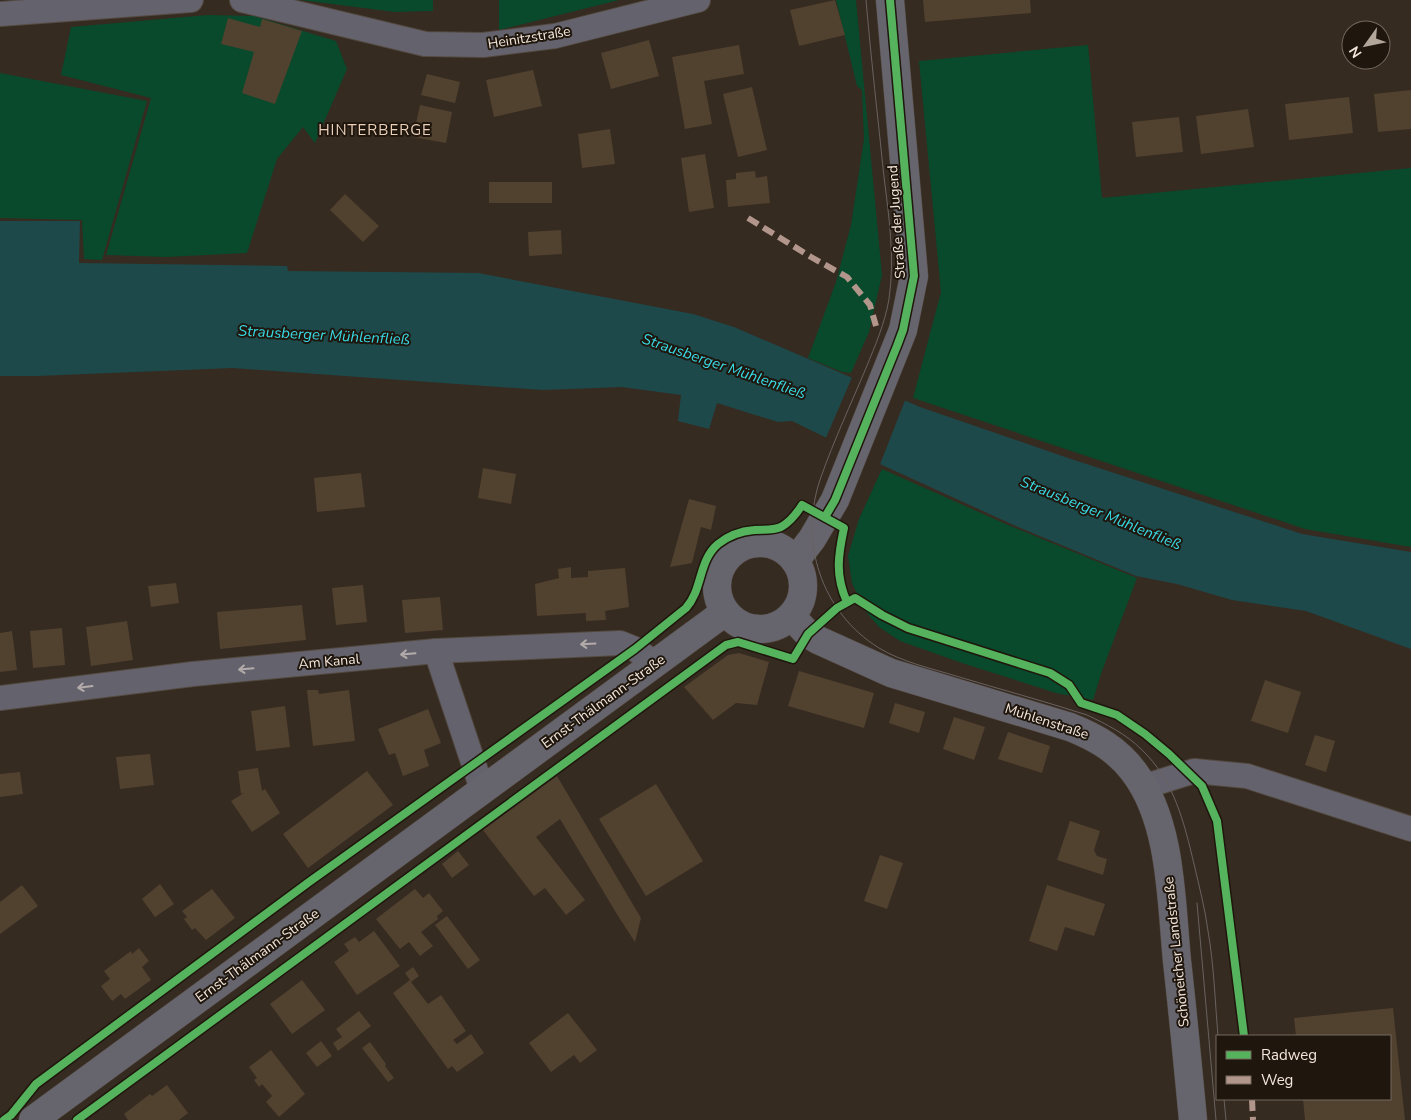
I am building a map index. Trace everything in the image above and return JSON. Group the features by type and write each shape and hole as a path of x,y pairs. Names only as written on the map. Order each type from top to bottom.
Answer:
{"main road":[{"name":"Straße der Jugend","path":"795,561 812,539 834,500 903,330 914,276 890,0"},
{"path":"759,543 773,545 785,551 795,561 801,574 803,589 799,604 791,616 781,624 757,630 745,627 734,621 725,612 718,600 716,587 718,573 724,561 734,551 746,545 759,543"},
{"name":"Ernst-Thälmann-Straße","path":"33,1120 725,612"},
{"name":"Mühlenstraße","path":"791,616 808,634 818,640 891,673 1089,734 1101,740 1119,755 1135,773 1143,787"},
{"name":"Schöneicher Landstraße","path":"1143,787 1156,814 1168,863 1193,1120"}],"street":[{"path":"0,14 191,0"},
{"name":"Heinitzstraße","path":"242,0 425,44 483,45 555,36 698,0"},
{"name":"Am Kanal","path":"0,698 194,674 436,652 620,642 635,649 654,663"},
{"path":"436,652 482,789"},
{"path":"1143,787 1194,771 1247,776 1411,829"}],"green space":[{"path":"301,0 433,0 433,11 395,12"},
{"path":"499,0 619,0 499,30"},
{"path":"836,0 856,0 882,275 869,332 851,373 842,372 808,358 836,282 851,225 864,139 862,90 857,86"},
{"path":"208,15 254,16 336,41 347,69 315,143 303,127 277,159 247,253 166,257 106,255 151,98 61,75 71,27"},
{"path":"1088,45 1102,198 1411,168 1411,547 1305,529 913,398 941,292 919,61"},
{"path":"0,73 147,101 102,260 84,259 82,220 0,218"},
{"path":"882,469 1008,525 1137,578 1093,700 1056,693 962,663 900,641 879,627 865,611 852,583 848,556 859,519"}],"water":[{"name":"Strausberger Mühlenfließ","path":"0,221 80,221 79,263 287,266 288,271 478,273 693,314 734,327 920,407 1068,458 1302,534 1411,552 1411,649 1306,611 1232,600 1177,584 1136,576 1018,527 882,465 792,421 778,422 717,403 709,429 678,421 681,395 622,387 543,390 233,368 0,376"}],"pier":[{"path":"853,375 906,398 879,467 825,440"}],"building":[{"path":"835,0 845,35 799,46 790,10"},
{"path":"923,0 1030,0 1031,13 925,22"},
{"path":"228,18 260,27 262,19 302,31 275,104 242,93 254,52 221,44"},
{"path":"649,40 659,76 611,89 601,53"},
{"path":"739,45 744,74 704,81 712,124 685,129 672,57"},
{"path":"533,70 542,106 494,117 486,80"},
{"path":"427,74 460,82 455,103 421,95"},
{"path":"752,87 767,150 738,157 723,94"},
{"path":"1411,90 1411,129 1378,132 1374,94"},
{"path":"1349,97 1353,133 1289,140 1285,104"},
{"path":"420,105 452,112 446,143 413,137"},
{"path":"1248,109 1254,147 1201,154 1196,116"},
{"path":"1179,117 1183,152 1136,157 1132,122"},
{"path":"610,129 615,164 582,168 578,134"},
{"path":"705,154 714,208 689,212 681,158"},
{"path":"755,171 756,178 767,176 770,203 728,207 726,180 736,179 736,173"},
{"path":"489,182 552,182 552,203 489,203"},
{"path":"345,194 379,226 363,242 330,210"},
{"path":"561,230 562,254 529,256 528,232"},
{"path":"483,468 516,474 511,504 478,498"},
{"path":"361,473 365,507 317,512 314,478"},
{"path":"689,499 716,506 711,530 701,527 692,563 670,567"},
{"path":"571,567 571,578 588,577 588,571 625,568 629,607 605,611 606,620 586,621 586,613 537,616 535,584 559,578 558,569"},
{"path":"176,583 179,603 151,607 148,586"},
{"path":"363,585 367,622 336,625 332,588"},
{"path":"440,597 443,630 405,633 402,600"},
{"path":"302,605 306,640 220,649 217,612"},
{"path":"127,621 133,660 91,666 86,627"},
{"path":"62,628 65,665 33,668 30,631"},
{"path":"12,631 17,670 0,672 0,633"},
{"path":"739,653 769,662 757,705 736,703 713,720 684,687 728,655"},
{"path":"799,671 874,693 864,728 788,706"},
{"path":"1265,680 1301,692 1288,733 1251,721"},
{"path":"307,690 318,690 319,694 349,690 355,741 313,746"},
{"path":"895,703 925,712 919,733 889,723"},
{"path":"285,706 290,747 256,751 251,711"},
{"path":"428,709 441,743 424,750 429,766 403,776 395,753 389,755 378,729"},
{"path":"954,717 985,727 974,760 943,749"},
{"path":"1008,732 1050,746 1042,773 998,759"},
{"path":"1315,735 1335,741 1326,772 1305,765"},
{"path":"150,754 154,785 120,789 116,757"},
{"path":"258,768 262,791 265,789 280,813 252,832 231,801 244,793 241,794 238,771"},
{"path":"367,771 393,805 308,868 283,834"},
{"path":"20,772 23,794 0,797 0,774"},
{"path":"557,776 641,918 635,942 560,819 536,837 585,900 566,915 545,888 534,896 483,830"},
{"path":"656,784 703,861 646,896 599,819"},
{"path":"1070,821 1100,831 1094,850 1097,856 1107,859 1103,875 1057,860"},
{"path":"458,851 469,865 452,878 442,864"},
{"path":"880,855 903,863 887,909 864,901"},
{"path":"160,884 174,904 155,917 142,899"},
{"path":"22,885 38,906 0,934 0,902"},
{"path":"1047,885 1105,904 1094,936 1065,927 1057,951 1029,941"},
{"path":"212,889 235,918 206,940 195,928 192,930 184,919 187,917 182,911"},
{"path":"415,889 423,898 429,893 443,911 437,916 438,919 421,932 433,946 420,956 409,942 400,949 376,919"},
{"path":"447,916 480,960 468,969 435,925"},
{"path":"374,931 400,966 357,995 334,962 349,951 344,944 355,937 359,942"},
{"path":"139,948 149,961 142,967 151,980 125,999 121,994 112,1001 101,986 110,979 104,971 131,951 132,954"},
{"path":"413,967 419,976 411,982 428,1004 441,995 466,1031 453,1040 457,1044 471,1034 484,1053 457,1072 452,1066 448,1069 393,993 410,980 405,973"},
{"path":"302,980 325,1010 292,1034 270,1004"},
{"path":"1393,1008 1405,1120 1305,1120 1303,1100 1391,1100 1391,1035 1296,1035 1294,1018"},
{"path":"359,1011 371,1026 338,1051 333,1043 342,1037 336,1029"},
{"path":"568,1013 597,1050 580,1063 574,1055 551,1072 529,1043"},
{"path":"321,1041 332,1056 317,1067 306,1053"},
{"path":"370,1042 394,1078 388,1082 362,1048"},
{"path":"271,1050 305,1094 279,1117 266,1102 272,1096 262,1084 259,1087 254,1080 257,1078 249,1067"},
{"path":"167,1085 188,1113 179,1120 128,1120 124,1114 150,1094 152,1096"}],"tram line":[{"path":"866,0 889,222 891,284 885,317 826,463 815,501 812,526 814,550 820,573 829,595 842,615 859,633 879,648 916,664 1087,715 1122,734 1141,749 1152,761 1170,788 1182,817 1204,905 1213,970 1218,1035"},
{"path":"1197,903 1216,1120"},
{"path":"1224,1100 1226,1120"}],"marked path":[{"path":"748,218 847,277 870,305 876,326"},
{"path":"1252,1100 1253,1120"}],"cycle path":[{"path":"825,517 835,500 903,330 914,276 890,0"},
{"path":"4,1120 11,1115 36,1084 309,882 635,649 686,608 695,592 707,558 722,541 745,531 781,527 793,517 802,505 844,528 840,548 839,574 847,602"},
{"path":"77,1120 726,645 738,642 793,659 808,634 837,608 855,598 908,628 1050,673 1069,685 1081,703 1117,715 1145,734 1202,786 1217,821 1244,1035"}],"district":[{"name":"HINTERBERGE","path":"375,130"}]}
